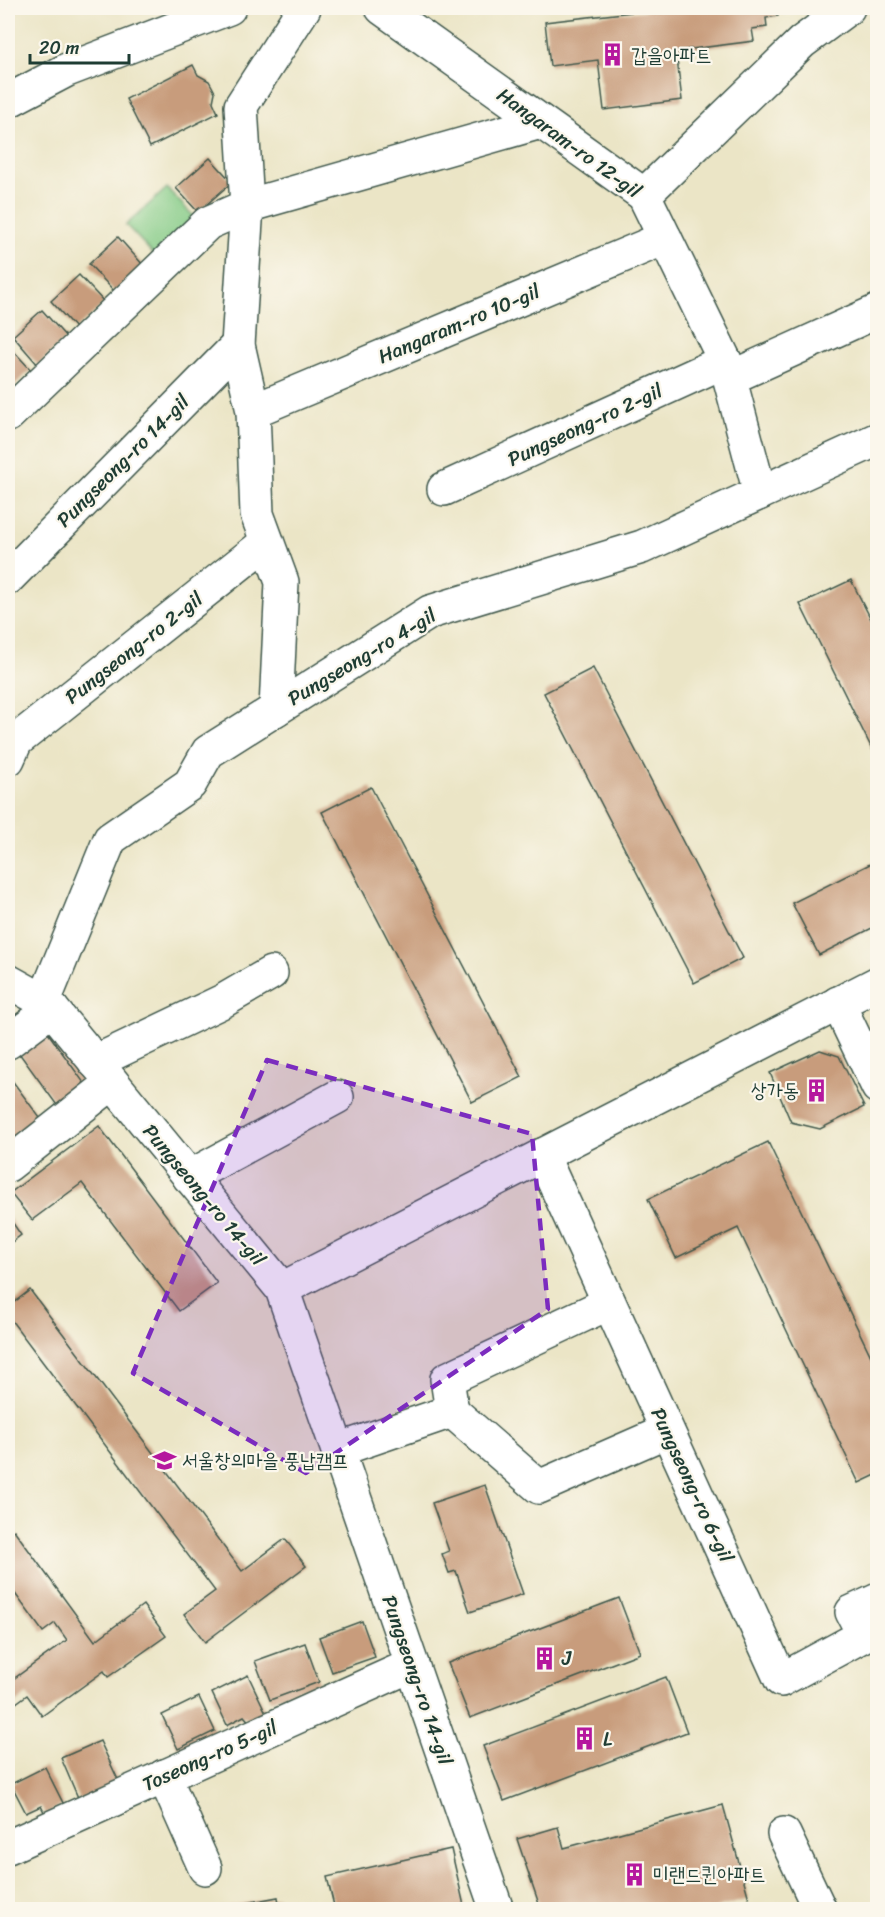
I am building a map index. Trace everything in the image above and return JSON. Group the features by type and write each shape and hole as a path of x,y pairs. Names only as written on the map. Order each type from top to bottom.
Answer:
{"street":[{"path":"8,101 67,70 229,8"},
{"path":"276,709 282,582 256,514 253,411 237,345 247,206 241,106 304,8"},
{"name":"Hangaram-ro 12-gil","path":"382,8 644,195 728,369 760,493"},
{"path":"644,195 802,42 848,8"},
{"path":"8,415 208,223 247,206 541,122"},
{"name":"Hangaram-ro 10-gil","path":"253,411 665,238"},
{"name":"Pungseong-ro 2-gil","path":"444,489 728,369 878,311"},
{"name":"Pungseong-ro 14-gil","path":"8,578 237,345"},
{"name":"Pungseong-ro 4-gil","path":"48,1005 110,838 190,784 208,752 430,612 642,547 878,439"},
{"name":"Pungseong-ro 2-gil","path":"8,759 16,741 267,542"},
{"path":"8,1165 103,1072 272,973"},
{"name":"Pungseong-ro 14-gil","path":"8,981 48,1005 282,1289 497,1910"},
{"path":"282,1289 878,983"},
{"path":"838,1003 878,1087"},
{"path":"8,1042 48,1005"},
{"path":"189,1177 337,1097"},
{"name":"Pungseong-ro 6-gil","path":"542,1155 781,1680 864,1635 852,1612 878,1600"},
{"path":"609,1303 447,1379 452,1411 539,1487 667,1431"},
{"path":"338,1450 452,1411"},
{"name":"Toseong-ro 5-gil","path":"8,1847 412,1665"},
{"path":"164,1776 205,1868"},
{"path":"784,1834 820,1910"}],"highlighted area":[{"path":"267,1060 532,1134 548,1309 306,1473 133,1373"}],"green space":[{"path":"167,188 197,220 156,257 126,225"}],"building":[{"name":"갑을아파트","path":"667,8 776,8 778,16 766,18 767,27 752,29 754,41 676,51 682,100 604,110 598,60 550,66 545,22"},
{"path":"193,65 198,75 209,81 215,92 213,102 218,113 150,147 126,99"},
{"path":"210,158 232,182 198,212 176,188"},
{"path":"118,237 144,266 115,292 89,264"},
{"path":"79,275 105,303 76,329 51,301"},
{"path":"42,310 67,338 38,365 13,336"},
{"path":"8,345 31,370 8,391"},
{"path":"851,580 878,633 878,761 800,604"},
{"path":"593,668 743,958 694,983 544,693"},
{"path":"371,787 522,1077 472,1102 322,812"},
{"path":"878,860 878,925 819,955 792,903"},
{"path":"48,1033 87,1087 59,1108 19,1053"},
{"name":"상가동","path":"820,1050 839,1056 864,1107 820,1129 791,1122 770,1073"},
{"path":"8,1075 43,1122 11,1146 8,1142"},
{"path":"99,1126 217,1283 179,1311 82,1183 32,1220 10,1193"},
{"path":"768,1142 878,1371 878,1474 859,1483 738,1228 676,1258 648,1199"},
{"path":"8,1216 21,1235 8,1245"},
{"path":"30,1290 242,1571 285,1539 306,1566 205,1642 184,1614 215,1591 8,1316 8,1307"},
{"path":"485,1485 523,1594 470,1612 456,1571 449,1573 442,1554 449,1551 432,1503"},
{"path":"14,1530 95,1641 143,1605 166,1636 108,1677 104,1671 42,1716 27,1695 8,1709 8,1683 67,1640 55,1623 43,1632 8,1584 8,1535"},
{"name":"J","path":"619,1598 640,1653 470,1718 448,1663"},
{"path":"362,1621 375,1657 332,1672 319,1637"},
{"path":"305,1643 319,1682 270,1700 255,1661"},
{"path":"248,1675 268,1717 252,1725 244,1716 227,1725 212,1693"},
{"name":"L","path":"666,1677 687,1732 504,1801 483,1746"},
{"path":"199,1697 215,1731 178,1749 162,1715"},
{"path":"100,1741 119,1782 79,1800 61,1758"},
{"path":"45,1767 64,1805 45,1814 41,1806 26,1813 11,1784"},
{"name":"미랜드퀸아파트","path":"723,1805 749,1899 711,1910 541,1910 517,1839 558,1827 564,1848"},
{"path":"451,1849 465,1910 335,1910 327,1877"},
{"path":"278,1897 280,1910 219,1910 219,1908"}],"place":[{"name":"갑을아파트","path":"613,55"},
{"name":"상가동","path":"817,1090"},
{"name":"서울창의마을 풍납캠프","path":"164,1460"},
{"name":"J","path":"544,1658"},
{"name":"L","path":"585,1739"},
{"name":"미랜드퀸아파트","path":"635,1874"}]}
